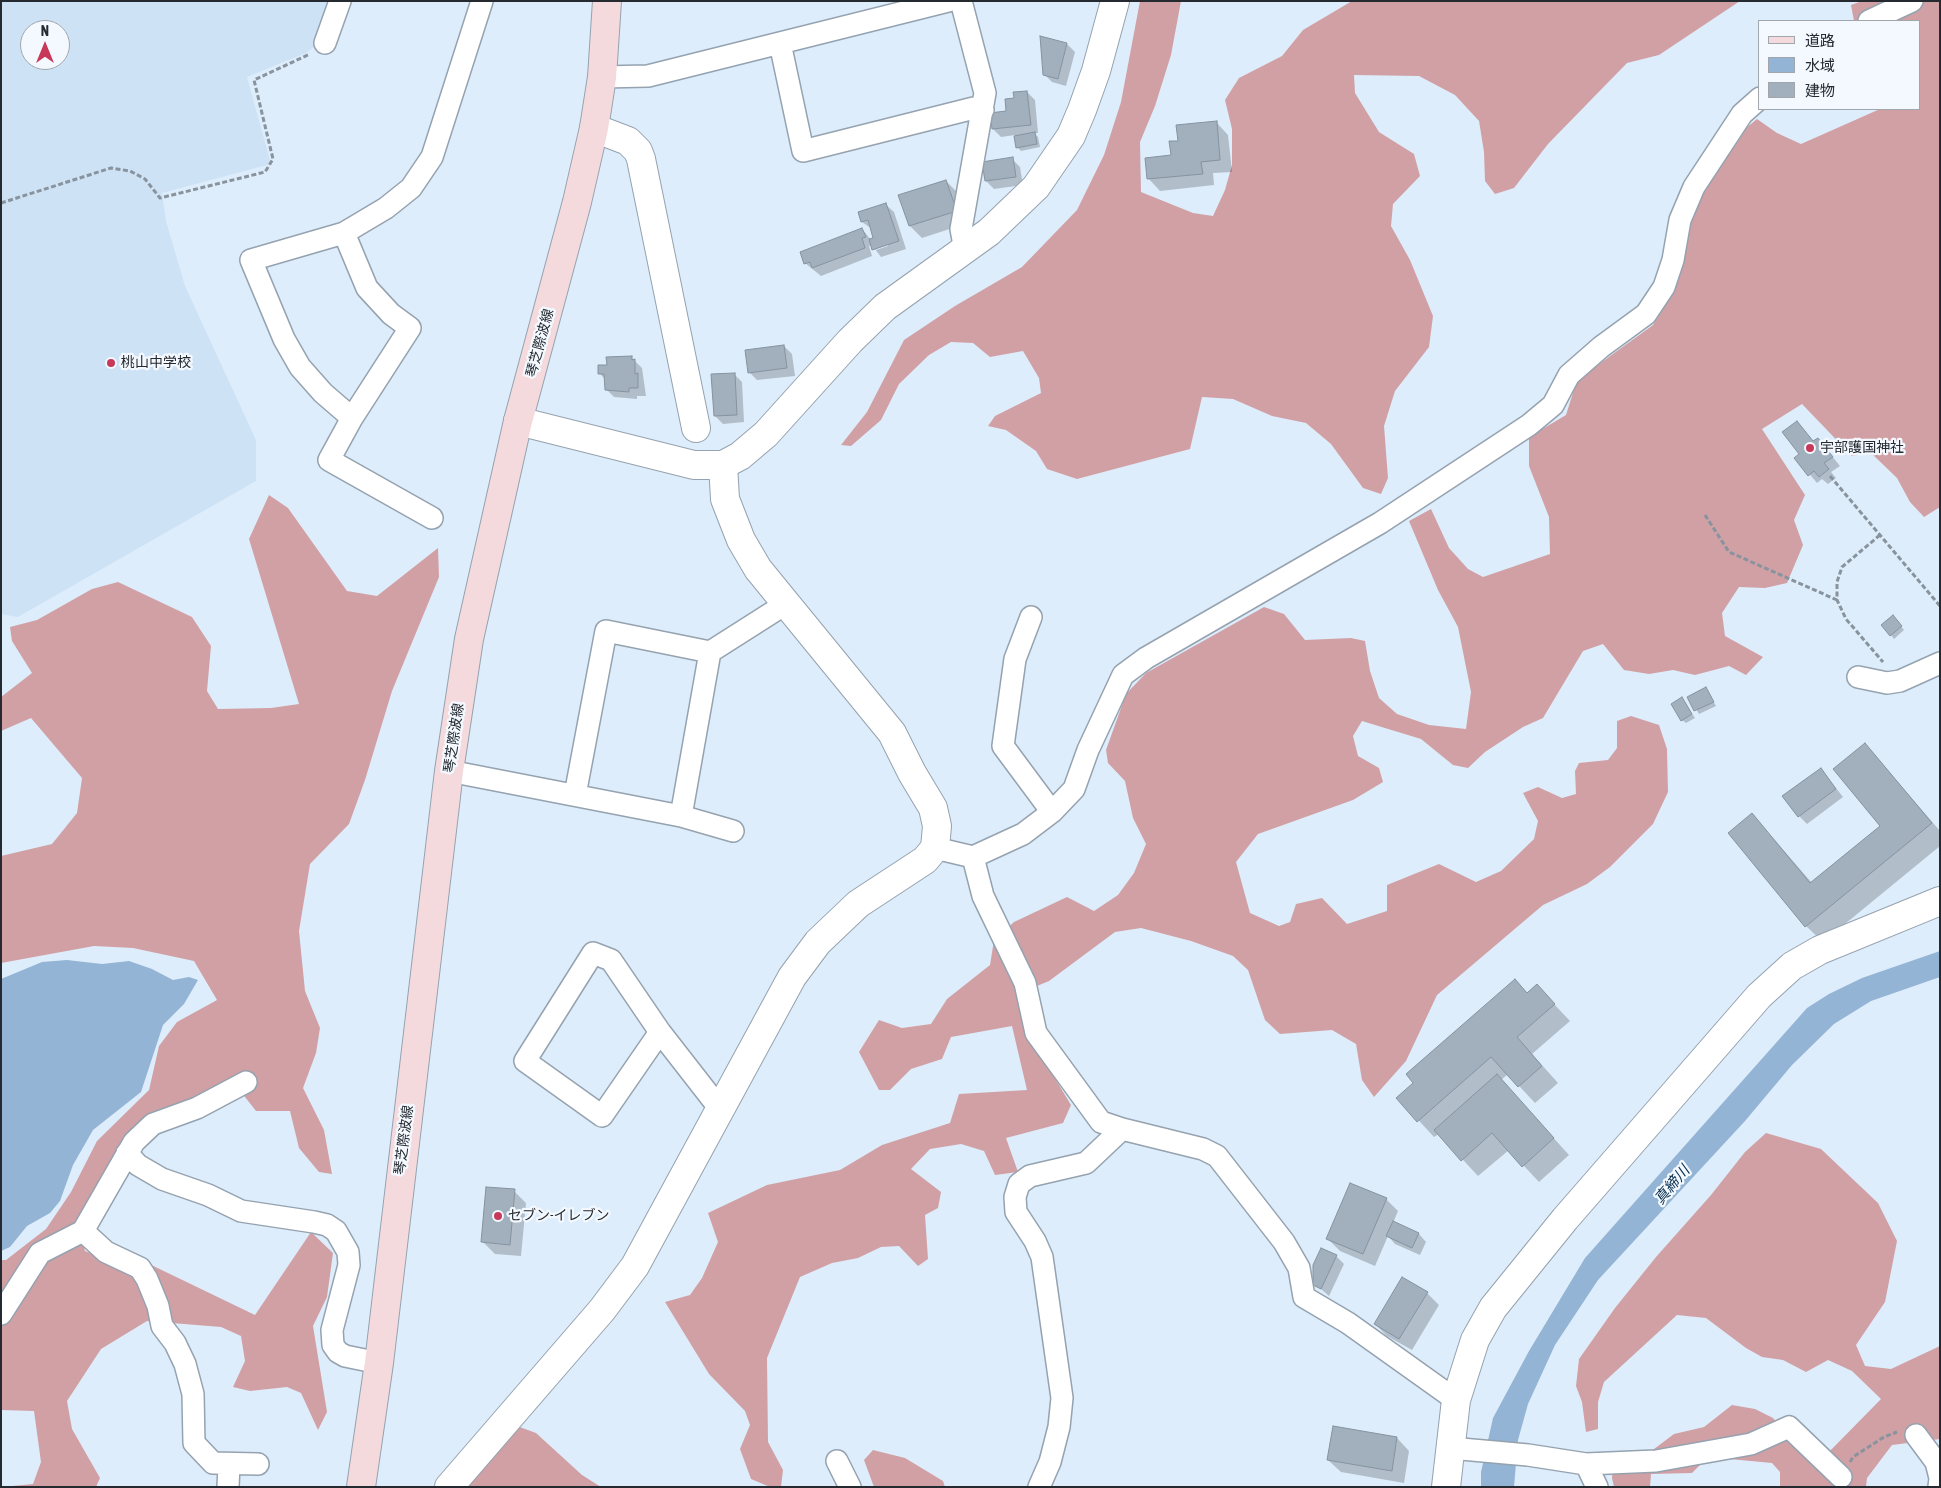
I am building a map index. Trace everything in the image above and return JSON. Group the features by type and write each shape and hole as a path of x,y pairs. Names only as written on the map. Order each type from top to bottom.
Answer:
{"main road":[{"name":"琴芝際波線","path":"361,1487 378,1363 449,772 469,639 518,421 577,202 594,128 602,77 607,1"}],"street":[{"path":"325,43 335,20 340,1"},
{"path":"352,418 323,393 300,367 284,339 252,260 344,233 386,208 411,188 432,157 482,1"},
{"path":"602,77 648,76 948,1"},
{"path":"961,1 985,93 961,229 964,250"},
{"path":"518,421 694,465 722,465 740,456 766,434 850,341 885,307 1011,214 1036,187 1071,136 1096,71 1115,1"},
{"path":"1871,20 1912,1"},
{"path":"780,43 803,151 974,108 983,110"},
{"path":"935,848 973,857 1022,834 1052,812 1074,789 1088,750 1123,675 1146,658 1380,523 1529,425 1553,405 1569,375 1600,346 1646,314 1664,288 1673,260 1680,220 1694,187 1742,114 1758,100"},
{"path":"594,128 628,141 638,151 641,159 696,428"},
{"path":"344,233 368,288 391,314 410,328 352,418 329,460 432,518"},
{"path":"449,1487 602,1310 635,1266 792,977 818,942 858,904 925,860 935,848 937,826 933,808 912,773 892,733 758,569 741,540 725,499 722,465"},
{"path":"575,795 606,631 710,652 786,603"},
{"path":"1031,618 1015,659 1003,746 1052,812"},
{"path":"681,816 710,652"},
{"path":"1858,677 1886,683 1900,681 1940,663"},
{"path":"449,772 681,816 733,831"},
{"path":"973,857 983,896 1024,983 1036,1033 1101,1122 1122,1130 1203,1149 1217,1156 1284,1242 1299,1268 1304,1297 1348,1323 1456,1400"},
{"path":"1446,1487 1457,1449 1456,1400 1476,1340 1498,1300 1565,1219 1760,996 1792,966 1820,950 1940,901"},
{"path":"660,1032 602,1116 525,1061 594,954 610,960 660,1032 720,1109"},
{"path":"1,1314 40,1253 83,1231 134,1142 153,1124 198,1108 246,1082"},
{"path":"1039,1487 1050,1462 1059,1427 1062,1398 1042,1257 1035,1241 1016,1212 1015,1197 1019,1184 1030,1176 1086,1163 1122,1130"},
{"path":"127,1153 138,1165 162,1179 208,1196 241,1211 314,1222 327,1225 336,1231 348,1252 349,1265 332,1330 333,1345 338,1352 345,1356 378,1363"},
{"path":"83,1231 106,1252 140,1268 147,1279 158,1306 162,1326 175,1343 185,1364 193,1394 194,1443 213,1463 258,1464"},
{"path":"1457,1449 1528,1455 1586,1464 1656,1461 1751,1444 1789,1427 1841,1477"},
{"path":"1916,1435 1936,1462 1940,1478 1939,1487"},
{"path":"837,1461 850,1487"},
{"path":"228,1487 229,1464"},
{"path":"1586,1464 1597,1487"}],"path":[{"path":"1,203 111,168 130,172 145,179 160,198 264,172 273,159 254,80 305,58 325,43"},
{"path":"1830,476 1940,606"},
{"path":"1705,515 1729,552 1837,600"},
{"path":"1880,535 1842,567 1836,582 1837,600 1846,619 1900,681"},
{"path":"1841,1477 1853,1457 1884,1436 1904,1429 1916,1435"}],"shaded area":[{"name":"桃山中学校","path":"1,1 335,1 323,40 306,53 247,77 271,164 162,193 166,221 185,286 256,440 256,481 18,617 1,614"},
{"path":"1140,1 1181,1 1171,55 1155,106 1140,142 1141,192 1193,213 1213,216 1225,190 1232,165 1232,129 1225,100 1239,78 1282,56 1303,30 1352,1 1740,1 1659,55 1627,63 1548,144 1514,188 1495,194 1485,181 1484,152 1479,121 1455,95 1419,76 1354,75 1355,93 1379,132 1414,154 1420,176 1393,204 1391,226 1410,260 1433,316 1429,347 1395,391 1384,426 1388,478 1381,494 1363,488 1331,444 1306,423 1272,416 1233,399 1202,397 1190,449 1077,479 1047,469 1036,451 1006,430 988,426 995,416 1041,393 1039,378 1023,351 990,357 973,343 951,342 929,355 899,384 881,420 851,446 841,445 867,412 904,340 955,306 1022,267 1077,210 1104,155 1121,102"},
{"path":"1862,1 1940,1 1940,507 1924,517 1910,502 1897,478 1870,452 1852,456 1802,404 1762,429 1805,495 1794,520 1803,545 1787,583 1765,588 1739,587 1722,613 1725,636 1763,657 1746,675 1729,666 1695,675 1673,670 1649,674 1624,670 1603,644 1583,651 1543,718 1523,727 1485,752 1468,768 1453,765 1421,739 1362,721 1353,736 1358,756 1379,768 1383,782 1353,800 1258,834 1236,862 1250,913 1279,926 1290,922 1296,904 1322,898 1347,924 1387,911 1387,885 1439,864 1476,882 1501,871 1534,839 1538,821 1523,793 1538,787 1562,798 1576,794 1575,771 1579,763 1608,760 1617,748 1617,721 1631,716 1659,725 1667,749 1668,792 1653,824 1610,867 1587,884 1543,905 1437,995 1406,1061 1374,1097 1362,1080 1356,1044 1332,1030 1280,1034 1265,1020 1248,970 1233,956 1191,941 1141,928 1115,932 1049,981 1020,993 1036,1047 1071,1105 1063,1123 1006,1138 1018,1172 995,1175 984,1151 961,1144 930,1149 911,1169 941,1192 938,1208 925,1215 928,1259 918,1266 899,1246 881,1247 858,1258 832,1263 800,1277 767,1358 768,1442 783,1470 781,1487 770,1487 751,1479 740,1449 750,1425 745,1411 709,1374 665,1302 690,1295 702,1278 718,1242 708,1213 767,1185 840,1170 882,1145 950,1123 959,1094 1027,1090 1012,1026 951,1037 942,1059 911,1069 890,1090 879,1090 859,1052 879,1020 902,1028 931,1024 947,999 990,965 994,940 1014,922 1067,897 1094,911 1118,895 1134,873 1146,844 1133,818 1125,781 1108,763 1106,750 1126,694 1146,673 1264,607 1284,614 1305,640 1351,638 1365,641 1370,671 1379,698 1397,714 1429,725 1466,729 1471,692 1458,627 1438,590 1409,521 1431,509 1449,548 1468,569 1483,577 1550,554 1549,517 1529,466 1529,437 1566,415 1577,380 1653,325 1673,293 1682,260 1689,219 1706,181 1740,133 1757,119 1777,133 1801,144 1878,110 1921,110 1921,20 1854,20 1851,5"},
{"path":"269,495 288,508 347,591 377,596 438,548 439,577 392,691 365,780 349,824 310,864 299,931 305,991 320,1028 316,1053 303,1088 324,1130 332,1174 319,1172 299,1148 290,1111 256,1111 234,1083 159,1113 78,1222 85,1251 118,1264 143,1261 255,1315 311,1232 333,1253 327,1297 313,1326 327,1412 318,1430 301,1393 287,1387 250,1391 233,1387 245,1361 241,1336 221,1327 147,1321 101,1349 67,1401 72,1429 100,1478 96,1487 1,1487 33,1484 41,1462 34,1411 1,1410 1,1260 6,1260 46,1229 71,1192 97,1141 149,1090 159,1046 177,1022 217,1000 194,961 133,948 94,946 1,963 1,856 52,844 77,813 82,778 31,718 1,731 1,697 32,673 12,641 10,627 37,620 92,589 118,582 192,617 211,646 207,691 218,709 271,708 299,704 249,539"},
{"path":"1766,1133 1821,1149 1878,1203 1897,1241 1885,1302 1856,1345 1865,1366 1891,1369 1940,1346 1940,1439 1892,1445 1867,1478 1866,1487 1780,1487 1780,1472 1772,1463 1708,1457 1692,1473 1651,1474 1650,1487 1614,1487 1612,1478 1614,1451 1650,1452 1674,1434 1704,1427 1732,1405 1755,1409 1773,1418 1805,1456 1826,1455 1881,1399 1852,1371 1828,1360 1806,1372 1783,1360 1762,1357 1746,1348 1706,1318 1677,1315 1604,1382 1598,1402 1598,1429 1586,1432 1582,1402 1576,1386 1579,1359 1615,1308 1656,1257 1711,1195 1745,1152"},
{"path":"517,1426 536,1433 582,1475 601,1487 465,1487"},
{"path":"873,1450 905,1458 943,1481 945,1487 874,1487 864,1460"}],"water":[{"name":"真締川","path":"1940,951 1940,977 1871,1001 1834,1024 1792,1065 1745,1121 1598,1280 1555,1345 1528,1404 1518,1440 1514,1487 1481,1487 1481,1472 1493,1418 1529,1351 1585,1258 1807,1008 1829,994 1862,978"},
{"path":"67,960 102,964 129,961 152,969 173,980 189,977 198,980 184,1004 163,1025 141,1092 93,1130 73,1165 60,1201 50,1213 27,1226 10,1247 1,1251 1,979 42,962"}],"building":[{"path":"1040,36 1067,43 1058,79 1043,75"},
{"path":"1027,91 1031,125 992,129 990,113 1006,111 1005,99 1014,98 1013,92"},
{"path":"1217,121 1220,160 1201,162 1203,174 1147,179 1145,158 1171,155 1169,141 1178,141 1176,125"},
{"path":"1035,132 1037,144 1016,148 1014,136"},
{"path":"1013,157 1016,177 985,181 982,162"},
{"path":"946,180 957,211 909,226 898,195"},
{"path":"886,203 899,241 872,250 869,239 873,238 868,220 861,222 858,212"},
{"path":"862,228 866,237 862,238 865,248 812,268 810,262 804,264 800,252"},
{"path":"784,345 787,368 748,373 745,350"},
{"path":"632,356 632,360 635,359 635,374 638,373 638,388 629,388 629,392 605,390 604,374 598,374 598,365 607,365 606,357"},
{"path":"735,373 737,415 714,416 711,374"},
{"name":"宇部護国神社","path":"1797,421 1813,441 1818,438 1833,457 1824,463 1829,469 1819,477 1814,471 1808,476 1794,458 1799,454 1782,432"},
{"path":"1893,615 1902,626 1890,636 1881,625"},
{"path":"1706,687 1714,702 1694,711 1687,697"},
{"path":"1682,697 1692,714 1681,721 1671,704"},
{"path":"1865,743 1932,823 1805,927 1728,833 1752,813 1810,883 1880,826 1833,769"},
{"path":"1821,768 1836,789 1798,817 1782,796"},
{"path":"1515,979 1527,993 1537,984 1555,1004 1517,1037 1542,1066 1518,1087 1491,1057 1417,1122 1396,1098 1413,1083 1406,1074"},
{"path":"1497,1074 1554,1138 1522,1167 1492,1133 1461,1161 1434,1130"},
{"path":"1350,1183 1387,1198 1363,1254 1326,1239"},
{"name":"セブン-イレブン","path":"486,1187 515,1189 510,1245 481,1242"},
{"path":"1393,1221 1419,1233 1412,1248 1386,1236"},
{"path":"1321,1248 1337,1255 1321,1289 1313,1285 1313,1265"},
{"path":"1402,1277 1428,1292 1399,1339 1374,1324"},
{"path":"1333,1426 1397,1437 1392,1471 1327,1460"}],"place":[{"name":"桃山中学校","path":"111,363"},
{"name":"宇部護国神社","path":"1810,448"},
{"name":"セブン-イレブン","path":"498,1216"}]}
